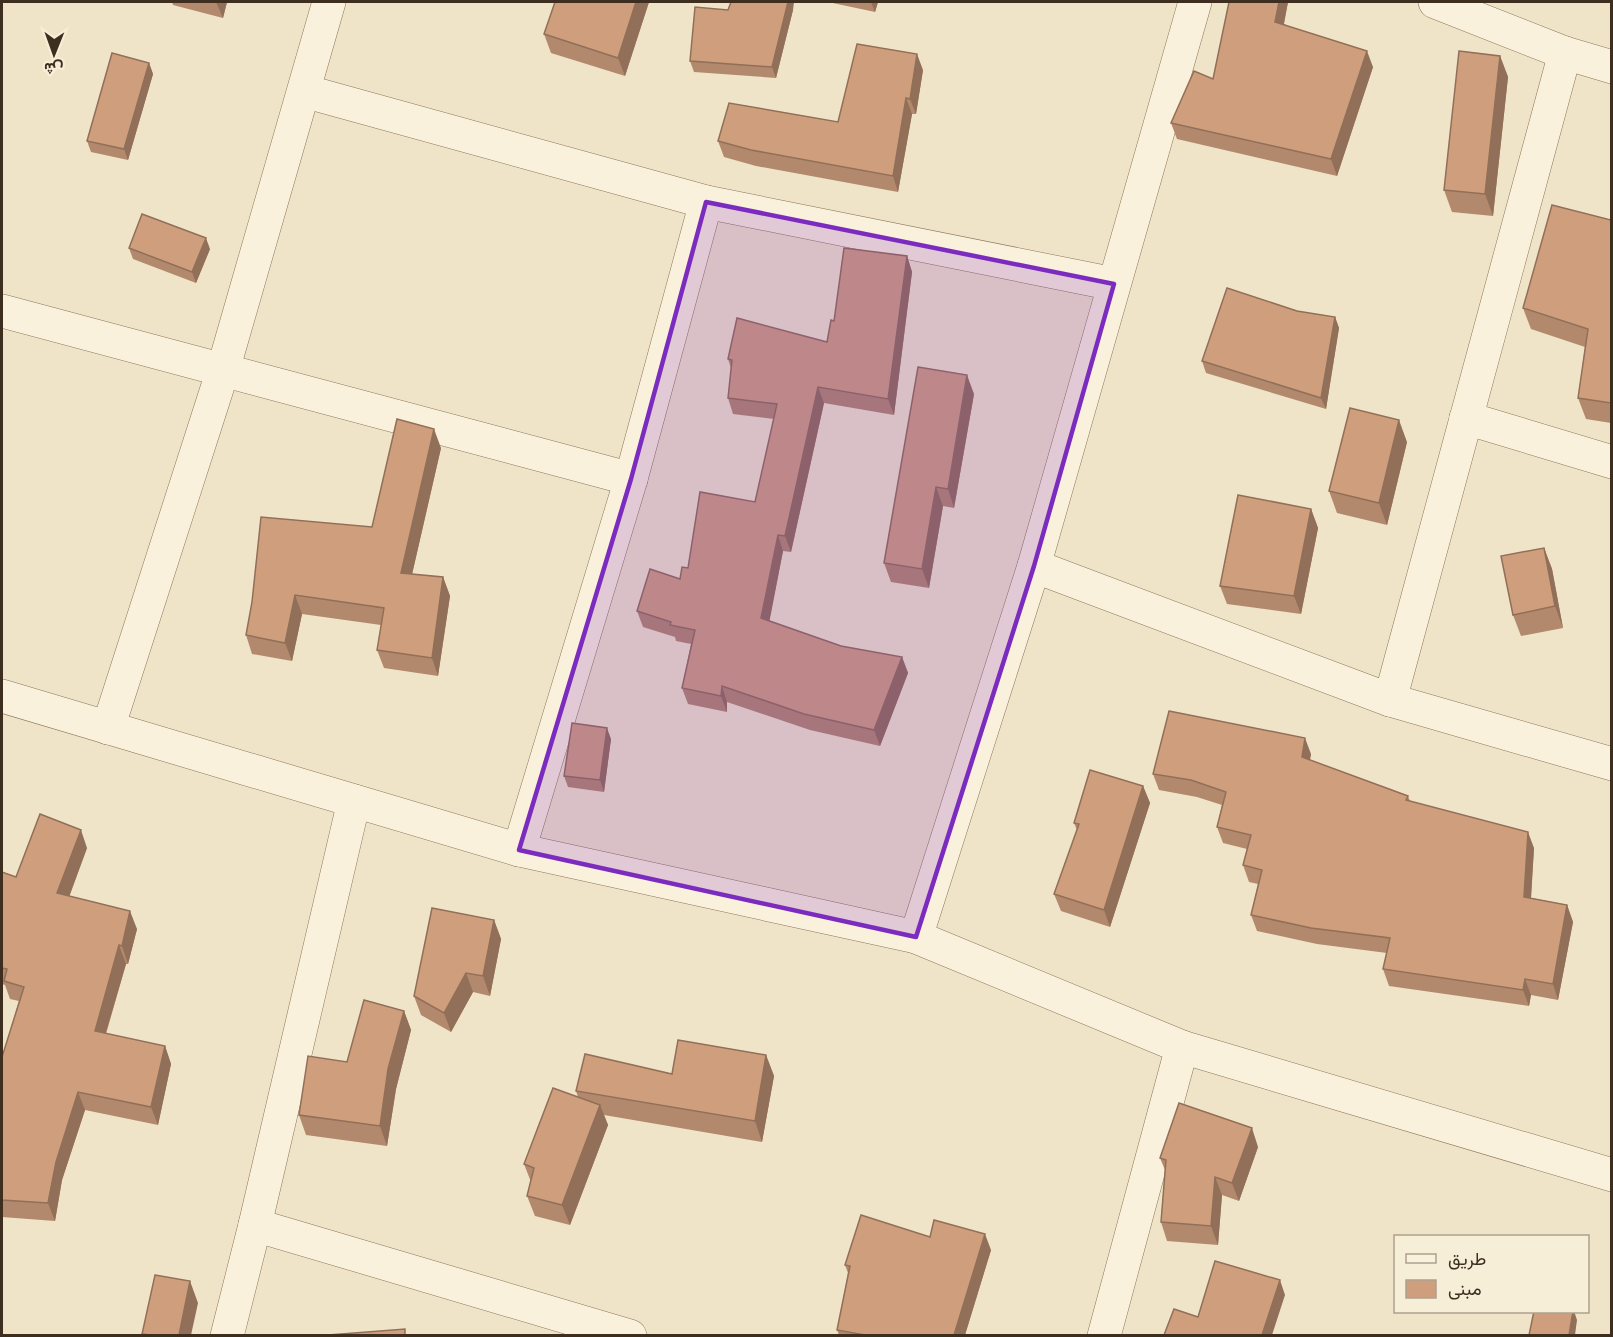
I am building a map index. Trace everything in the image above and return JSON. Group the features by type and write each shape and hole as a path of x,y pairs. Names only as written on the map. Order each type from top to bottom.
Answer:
{"street":[{"path":"108,728 223,370 329,2"},
{"path":"916,937 1034,566 1195,2"},
{"path":"1435,2 1565,52 1611,67"},
{"path":"1390,700 1565,52"},
{"path":"304,91 706,202 1114,284"},
{"path":"519,850 631,479 706,202"},
{"path":"2,310 631,479"},
{"path":"1466,418 1611,462"},
{"path":"1034,566 1390,700 1611,764"},
{"path":"3,702 108,728 519,850 916,937 1182,1047 1611,1175"},
{"path":"227,1335 354,801"},
{"path":"1104,1335 1182,1047"},
{"path":"255,1225 630,1335"}],"highlighted area":[{"path":"706,202 1114,284 1034,566 916,937 519,850 631,479"}],"building":[{"path":"555,2 636,2 618,58 544,34"},
{"path":"731,2 788,2 772,67 690,61 695,7 728,10"},
{"path":"1229,2 1279,2 1275,22 1367,51 1331,159 1171,123 1194,71 1213,79"},
{"path":"857,44 917,54 910,99 906,98 893,176 751,150 718,141 729,103 838,122"},
{"path":"1459,51 1500,56 1485,194 1444,190"},
{"path":"112,53 149,63 124,149 87,141"},
{"path":"1552,205 1611,220 1611,403 1578,398 1588,329 1523,308"},
{"path":"142,214 206,238 192,272 129,248"},
{"path":"844,248 907,256 888,399 818,387 785,536 778,535 761,618 841,646 902,657 874,730 804,714 722,686 721,696 682,688 695,630 670,625 671,622 637,611 650,569 680,579 682,567 688,568 700,492 755,502 777,404 728,398 732,360 728,359 737,318 827,342 831,320 834,321"},
{"path":"1227,288 1297,311 1335,317 1321,398 1202,361"},
{"path":"918,367 967,375 948,489 936,487 922,569 884,563"},
{"path":"1350,408 1399,420 1379,503 1329,491"},
{"path":"397,419 434,429 401,573 443,577 432,658 377,650 384,608 295,595 285,643 246,635 261,517 372,527"},
{"path":"1238,495 1311,509 1294,596 1220,586"},
{"path":"1544,548 1555,606 1513,615 1501,556"},
{"path":"1169,711 1305,738 1302,757 1408,796 1406,800 1528,832 1524,897 1567,905 1553,984 1525,979 1523,990 1383,969 1390,938 1311,928 1251,915 1262,870 1243,865 1251,835 1217,827 1226,792 1191,780 1153,774"},
{"path":"572,723 607,728 600,780 564,776"},
{"path":"1090,770 1143,786 1104,910 1054,894 1079,824 1074,823"},
{"path":"40,814 81,830 57,893 130,911 122,946 119,945 95,1031 165,1046 151,1107 78,1092 56,1162 48,1203 2,1200 2,1057 24,987 4,981 7,969 2,968 2,872 16,877"},
{"path":"432,908 494,920 483,976 466,973 444,1013 414,996"},
{"path":"364,1000 404,1011 388,1069 380,1126 299,1115 308,1056 347,1062"},
{"path":"678,1040 766,1055 755,1121 576,1091 585,1054 672,1074"},
{"path":"553,1088 600,1105 562,1205 527,1196 534,1168 524,1164"},
{"path":"1179,1103 1252,1128 1232,1183 1215,1177 1211,1226 1161,1222 1166,1160 1160,1158"},
{"path":"861,1215 930,1237 934,1220 985,1234 954,1335 865,1335 837,1330 850,1266 845,1265"},
{"path":"1215,1261 1280,1280 1262,1335 1164,1335 1174,1309 1198,1317"},
{"path":"155,1275 190,1281 179,1335 142,1334"},
{"path":"1534,1313 1573,1313 1569,1335 1529,1335"},
{"path":"405,1329 405,1335 328,1335"}]}
